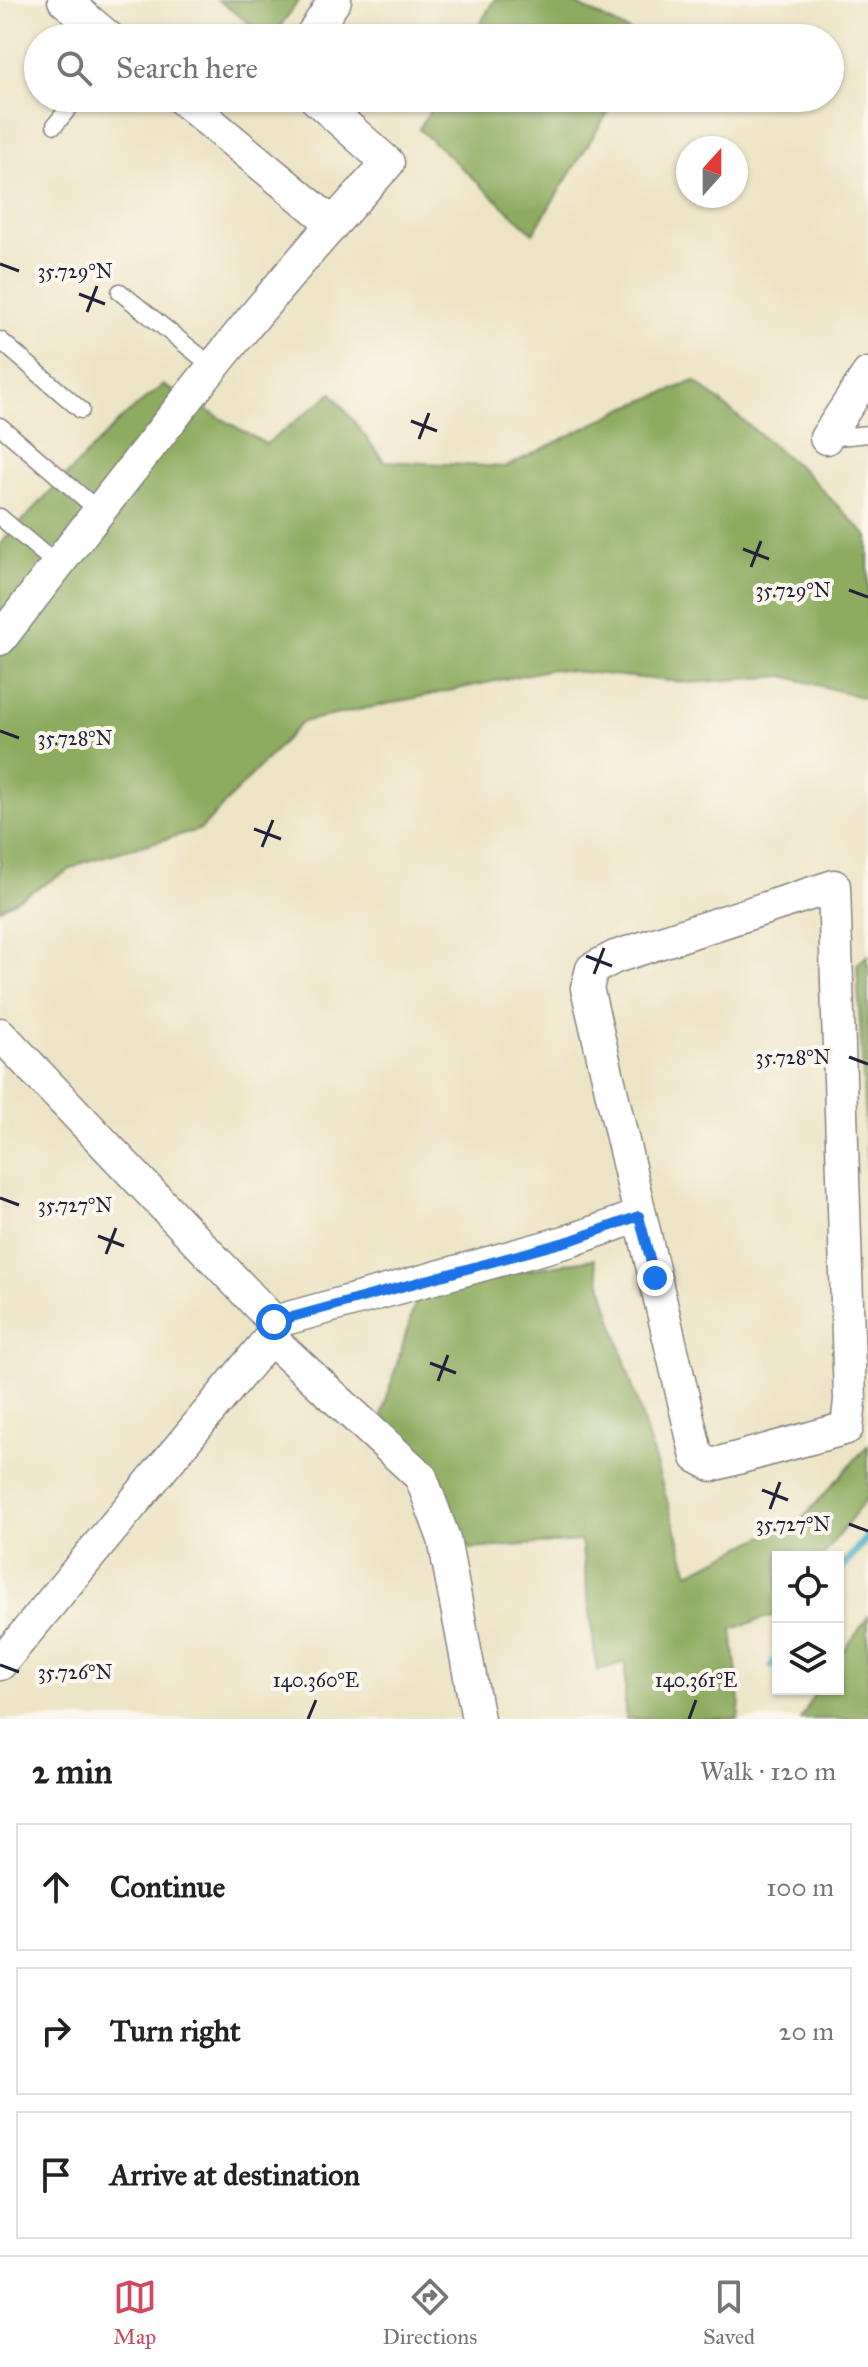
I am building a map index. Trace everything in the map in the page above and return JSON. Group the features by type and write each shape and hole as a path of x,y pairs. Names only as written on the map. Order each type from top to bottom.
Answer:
{"street":[{"path":"64,0 92,24"},
{"path":"319,24 335,0"},
{"path":"198,112 332,223"},
{"path":"0,639 212,366 332,223 388,163 331,112"},
{"path":"826,438 868,374"},
{"path":"834,886 850,1400 847,1428 712,1465 697,1457 639,1216 587,988 592,969 615,957 834,886"},
{"path":"0,1034 272,1330 421,1477 444,1539 478,1719"},
{"path":"0,1664 272,1330 572,1240 639,1216"}],"lane":[{"path":"55,125 66,112"},
{"path":"120,292 212,366"},
{"path":"0,340 81,410"},
{"path":"0,426 99,511"},
{"path":"826,438 868,434"},
{"path":"0,517 57,565"}],"green space":[{"path":"218,0 299,0 282,24 250,24"},
{"path":"494,0 568,0 615,24 480,24"},
{"path":"429,112 608,112 533,233 419,129"},
{"path":"695,381 805,472 868,537 868,699 784,676 690,683 552,669 302,722 201,829 84,862 0,909 0,544 121,419 163,385 266,444 332,393 384,461 506,467 625,408"},
{"path":"868,955 868,1181 857,964"},
{"path":"594,1259 689,1573 805,1516 868,1445 868,1497 827,1551 772,1551 772,1616 732,1629 740,1702 738,1719 625,1719 625,1662 597,1671 581,1541 470,1549 382,1414 420,1287"},
{"path":"868,1617 868,1719 801,1719 814,1695 844,1695 844,1651"}],"waterway":[{"path":"844,1565 868,1536"}],"route":[{"path":"274,1322 572,1240 639,1216 655,1278"}]}
